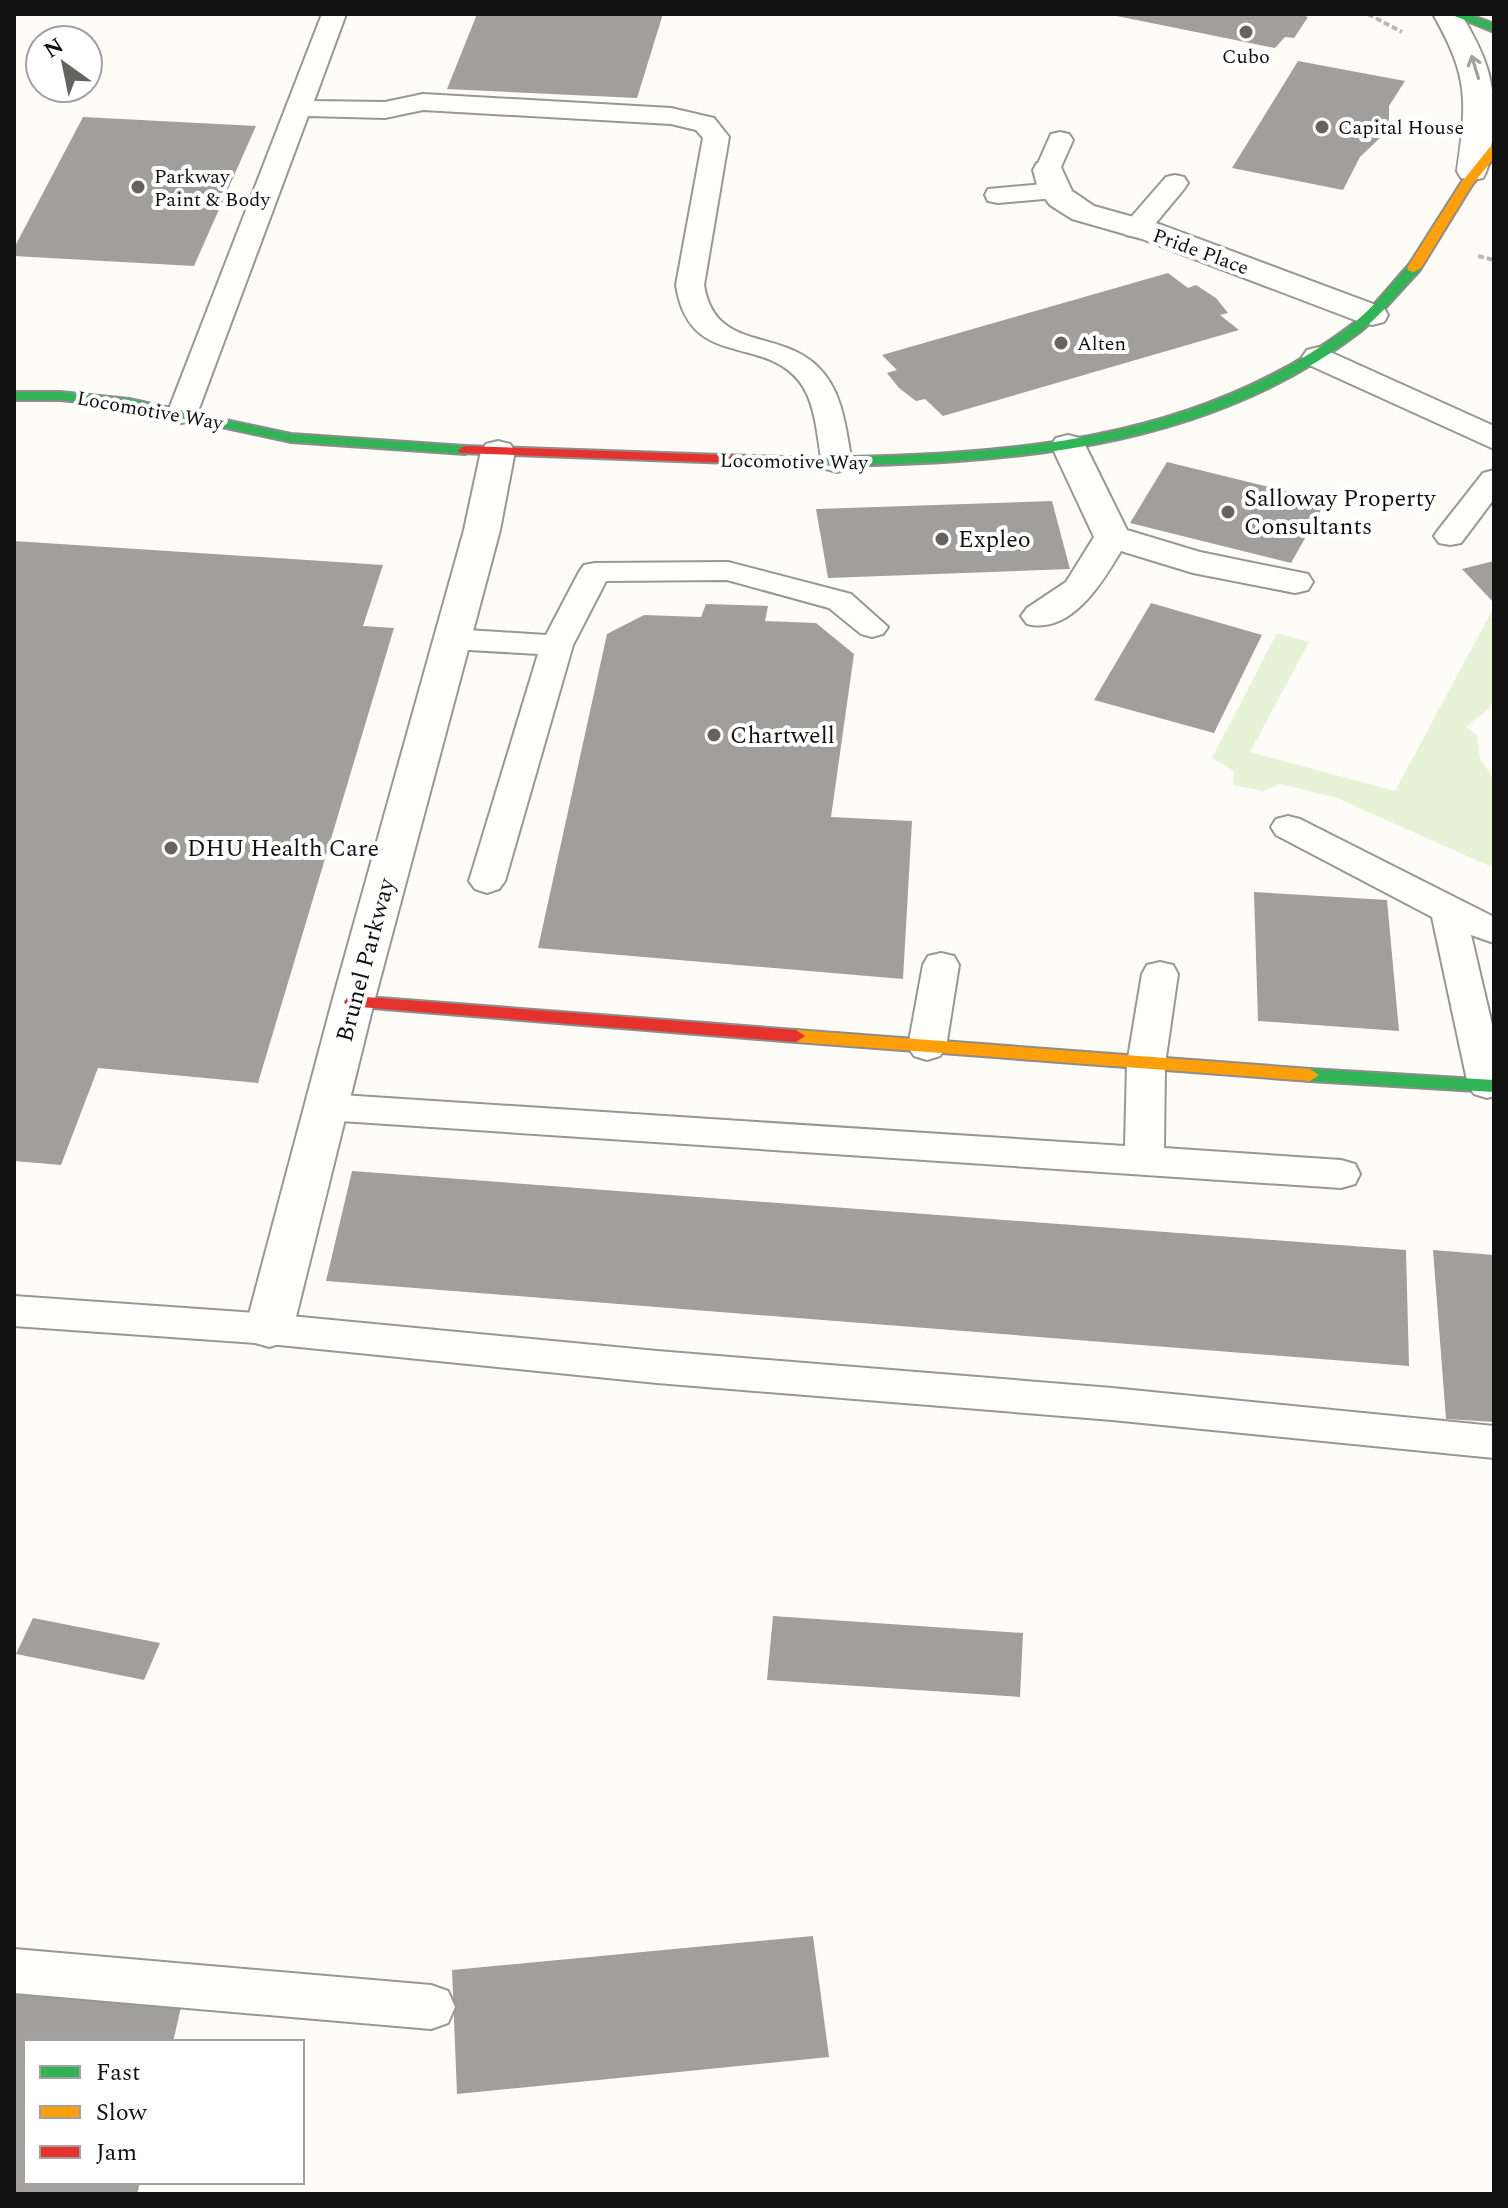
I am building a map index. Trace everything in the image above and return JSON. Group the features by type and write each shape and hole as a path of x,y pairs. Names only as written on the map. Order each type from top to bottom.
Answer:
{"street":[{"name":"Locomotive Way","path":"1447,14 1471,53 1480,83 1482,98 1472,171"},
{"path":"1456,14 1494,28"},
{"name":"Locomotive Way","path":"14,396 53,394 182,414 287,437 498,451 837,463 947,460 1068,445 1191,415 1260,388 1319,357 1372,315 1431,245 1472,171 1494,150"},
{"name":"Pride Place","path":"1052,181 1081,211 1372,315"},
{"path":"1319,357 1494,439"},
{"path":"1068,445 1112,537 1193,562 1295,582"},
{"name":"Brunel Parkway","path":"269,1329 353,1002 482,530 498,451"},
{"path":"1040,616 1080,589 1112,537"},
{"path":"353,1002 1146,1064 1491,1086"}],"lane":[{"path":"182,414 334,14"},
{"path":"298,108 385,110 423,102 671,116 705,124 716,137 690,285 690,305 698,319 714,331 804,369 817,386 837,463"},
{"path":"998,195 1052,181 1060,140"},
{"path":"1136,229 1175,183"},
{"path":"1450,536 1494,479"},
{"path":"487,881 557,645 595,572 728,571 840,601 872,627"},
{"path":"452,639 557,645"},
{"path":"1288,827 1448,911 1494,931"},
{"path":"1448,911 1491,1086"},
{"path":"927,1047 941,965"},
{"path":"1144,1161 1146,1064 1160,974"},
{"path":"326,1107 1341,1174"},
{"path":"14,1311 269,1329 672,1369 1127,1405 1494,1442"},
{"path":"14,1971 431,2007"}],"green space":[{"path":"1494,607 1494,704 1466,727 1477,735 1480,759 1494,779 1494,868 1337,798 1281,784 1263,791 1233,785 1234,771 1212,758 1277,633 1309,642 1250,752 1395,791"}],"building":[{"path":"477,14 663,14 637,98 447,89"},
{"name":"Cubo","path":"1107,14 1299,14 1308,17 1294,38 1285,37 1275,48"},
{"name":"Capital House","path":"1298,61 1405,81 1389,106 1384,134 1360,157 1343,190 1232,168"},
{"name":"Parkway Paint & Body","path":"83,117 256,126 194,266 14,256 14,248"},
{"name":"Alten","path":"1168,273 1188,288 1196,285 1216,298 1228,313 1220,315 1239,330 943,416 925,399 916,401 899,388 887,373 897,370 882,355"},
{"name":"Salloway Property Consultants","path":"1167,462 1326,501 1291,563 1130,523"},
{"name":"Expleo","path":"1052,501 1070,569 828,578 816,509"},
{"name":"DHU Health Care","path":"14,541 383,565 363,626 394,628 258,1083 98,1068 61,1165 14,1161"},
{"path":"1494,561 1494,603 1462,569"},
{"path":"1151,603 1262,635 1214,733 1094,700"},
{"name":"Chartwell","path":"706,604 768,606 765,621 816,623 854,654 831,817 912,821 903,979 538,948 607,634 644,615 701,617"},
{"path":"1254,892 1387,900 1399,1031 1258,1021"},
{"path":"352,1171 1406,1250 1409,1366 326,1281"},
{"path":"1433,1250 1494,1255 1494,1422 1446,1419"},
{"path":"773,1616 1023,1633 1020,1697 767,1680"},
{"path":"33,1618 160,1643 144,1680 16,1654"},
{"path":"813,1936 829,2057 457,2094 452,1970"},
{"path":"14,1990 182,2003 173,2040 24,2040 24,2184 140,2184 137,2194 14,2194"}],"traffic: fast":[{"path":"1456,14 1494,28"},
{"path":"810,462 971,457 1055,447 1138,431 1217,407 1291,373 1358,327 1414,268"},
{"path":"14,396 60,396 129,403 291,438 465,450"},
{"path":"1310,1075 1494,1086"}],"traffic: slow":[{"path":"1414,268 1467,183 1494,150"},
{"path":"796,1036 1310,1075"}],"traffic: jam":[{"path":"465,450 810,462"},
{"path":"353,1002 796,1036"}],"place":[{"name":"Cubo","path":"1246,32"},
{"name":"Capital House","path":"1322,127"},
{"name":"Parkway Paint & Body","path":"138,187"},
{"name":"Alten","path":"1061,343"},
{"name":"Salloway Property Consultants","path":"1228,512"},
{"name":"Expleo","path":"942,539"},
{"name":"Chartwell","path":"714,735"},
{"name":"DHU Health Care","path":"171,848"}]}
